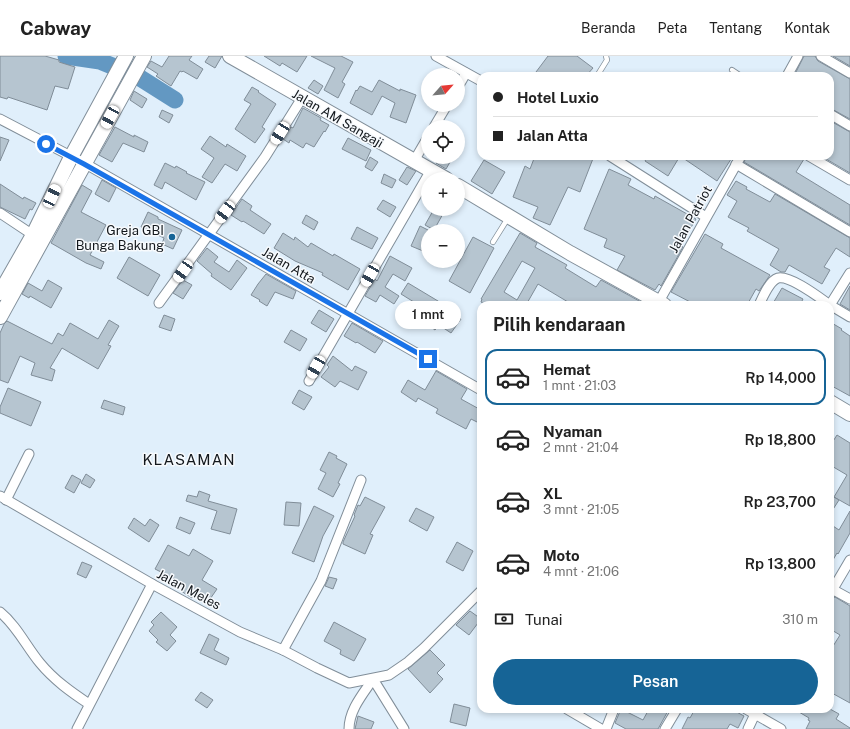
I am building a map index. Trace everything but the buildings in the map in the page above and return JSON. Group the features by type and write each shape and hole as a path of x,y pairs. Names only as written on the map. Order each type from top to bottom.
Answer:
{"highway":[{"path":"0,293 33,235 71,157 126,56"},
{"name":"Jalan AM Sangaji","path":"230,56 434,172"},
{"path":"0,317 141,60"},
{"path":"465,190 570,253 659,301"},
{"path":"834,404 850,414"}],"street":[{"path":"436,56 477,79"},
{"path":"789,72 798,56"},
{"path":"821,56 850,73"},
{"path":"159,303 265,157 302,98"},
{"path":"834,116 850,126"},
{"name":"Jalan Atta","path":"0,119 84,164 477,388"},
{"path":"414,161 421,149"},
{"path":"616,160 706,217"},
{"name":"Jalan Patriot","path":"662,301 706,217 738,160"},
{"path":"816,160 850,180"},
{"path":"736,164 850,232"},
{"path":"309,381 431,170"},
{"path":"0,213 33,235"},
{"path":"832,301 850,273"},
{"path":"761,301 773,281 778,278 784,278 794,282 824,301"},
{"path":"834,307 850,317"},
{"path":"3,498 29,454"},
{"path":"283,650 321,581 361,480"},
{"name":"Jalan Meles","path":"3,498 152,584 240,632 283,650 349,683 389,675 408,662 477,595"},
{"path":"834,585 850,560"},
{"path":"77,729 152,584"},
{"path":"834,591 850,599"},
{"path":"0,612 14,625 40,662 56,681 89,704"},
{"path":"349,729 350,720 355,706 373,679 404,729"},
{"path":"575,713 601,729"},
{"path":"606,729 612,713"},
{"path":"665,729 675,713"},
{"path":"748,729 759,713 781,729"}],"lane":[{"path":"600,72 607,60 606,56"},
{"path":"493,242 509,216"}],"waterway":[{"path":"66,56 100,61 137,76 175,100"}],"place":[{"name":"Greja GBI Bunga Bakung","path":"172,237"}],"district":[{"name":"KLASAMAN","path":"189,460"}],"route":[{"path":"46,144 84,164 428,359"}]}
